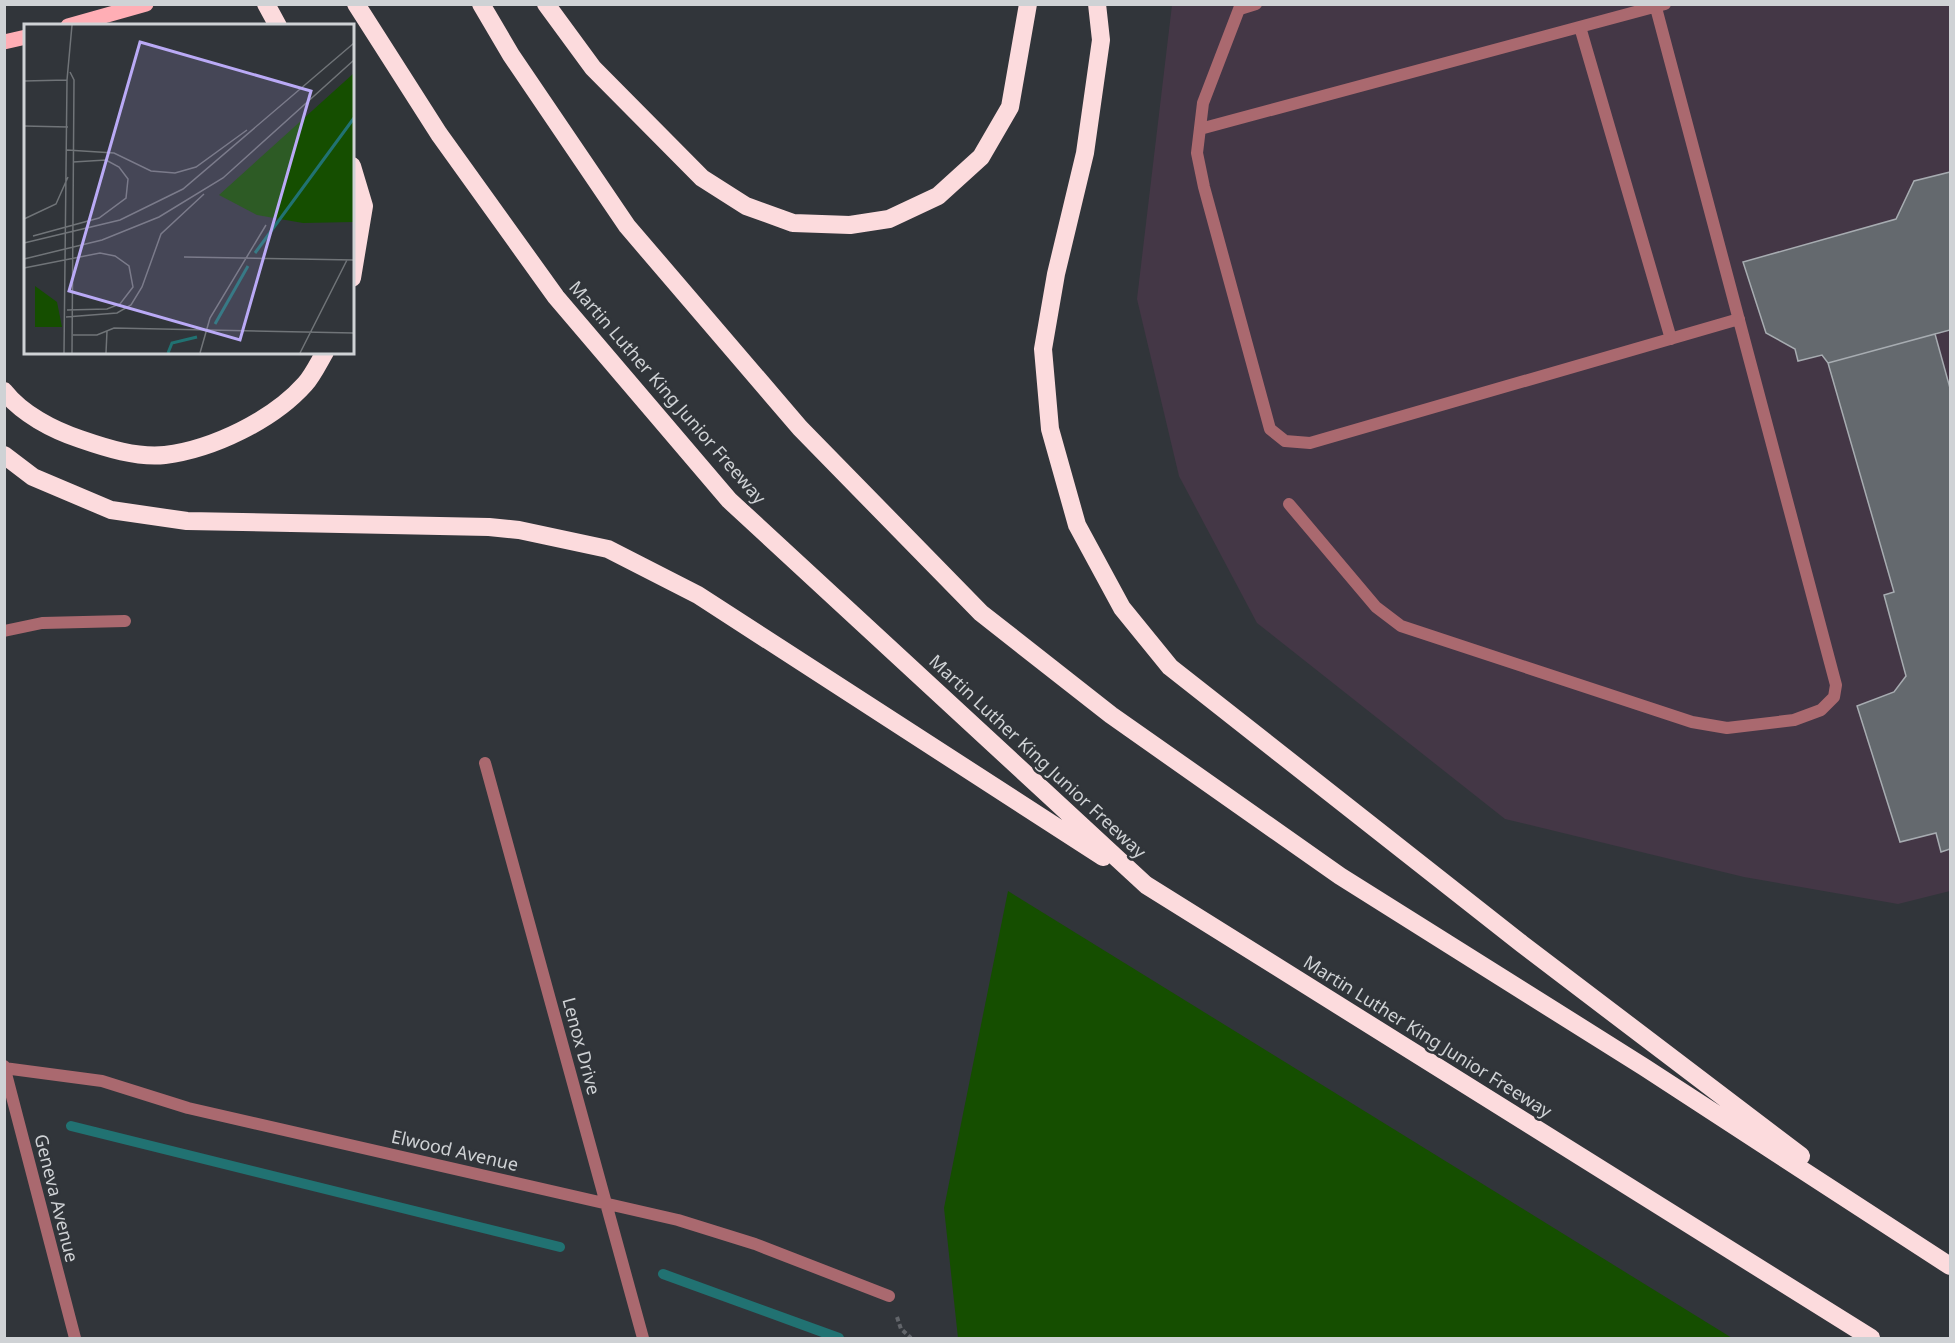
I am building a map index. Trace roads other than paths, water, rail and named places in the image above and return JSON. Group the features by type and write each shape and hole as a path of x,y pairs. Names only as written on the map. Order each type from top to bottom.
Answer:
{"highway":[{"path":"266,4 277,24"},
{"name":"Martin Luther King Junior Freeway","path":"356,4 439,134 556,297 729,500 1146,885 1871,1338"},
{"path":"481,4 511,56 627,226 800,428 981,613 1111,714 1340,876 1644,1067 1950,1266"},
{"path":"546,4 593,68 702,178 746,206 793,223 850,225 889,219 938,196 981,157 1010,107 1028,4"},
{"path":"1097,4 1101,40 1085,153 1056,274 1043,349 1050,429 1077,525 1122,608 1170,667 1522,944 1907,1238"},
{"path":"354,173 364,206 354,266"},
{"path":"4,391 13,402 58,432 111,450 163,455 206,446 258,422 306,383 324,354"},
{"path":"4,455 33,477 111,510 187,521 489,527 519,530 608,549 698,595 1146,885"}],"main road":[{"path":"75,24 146,4"},
{"path":"4,42 24,37"}],"street":[{"path":"1256,4 1241,7 1203,103 1197,153 1204,187 1270,429 1284,441 1310,443 1739,319"},
{"path":"1200,129 1659,5 1836,685 1834,697 1821,710 1794,720 1727,728 1692,722 1401,626 1377,607 1289,504"},
{"path":"1580,27 1671,339"},
{"path":"4,630 42,623 125,621"},
{"name":"Lenox Drive","path":"485,763 643,1338"},
{"name":"Elwood Avenue","path":"5,1068 102,1081 188,1108 607,1202 755,1244 889,1296"},
{"name":"Geneva Avenue","path":"5,1068 75,1338"}],"waterway":[{"path":"71,1126 560,1247"},
{"path":"663,1274 839,1338"}]}
